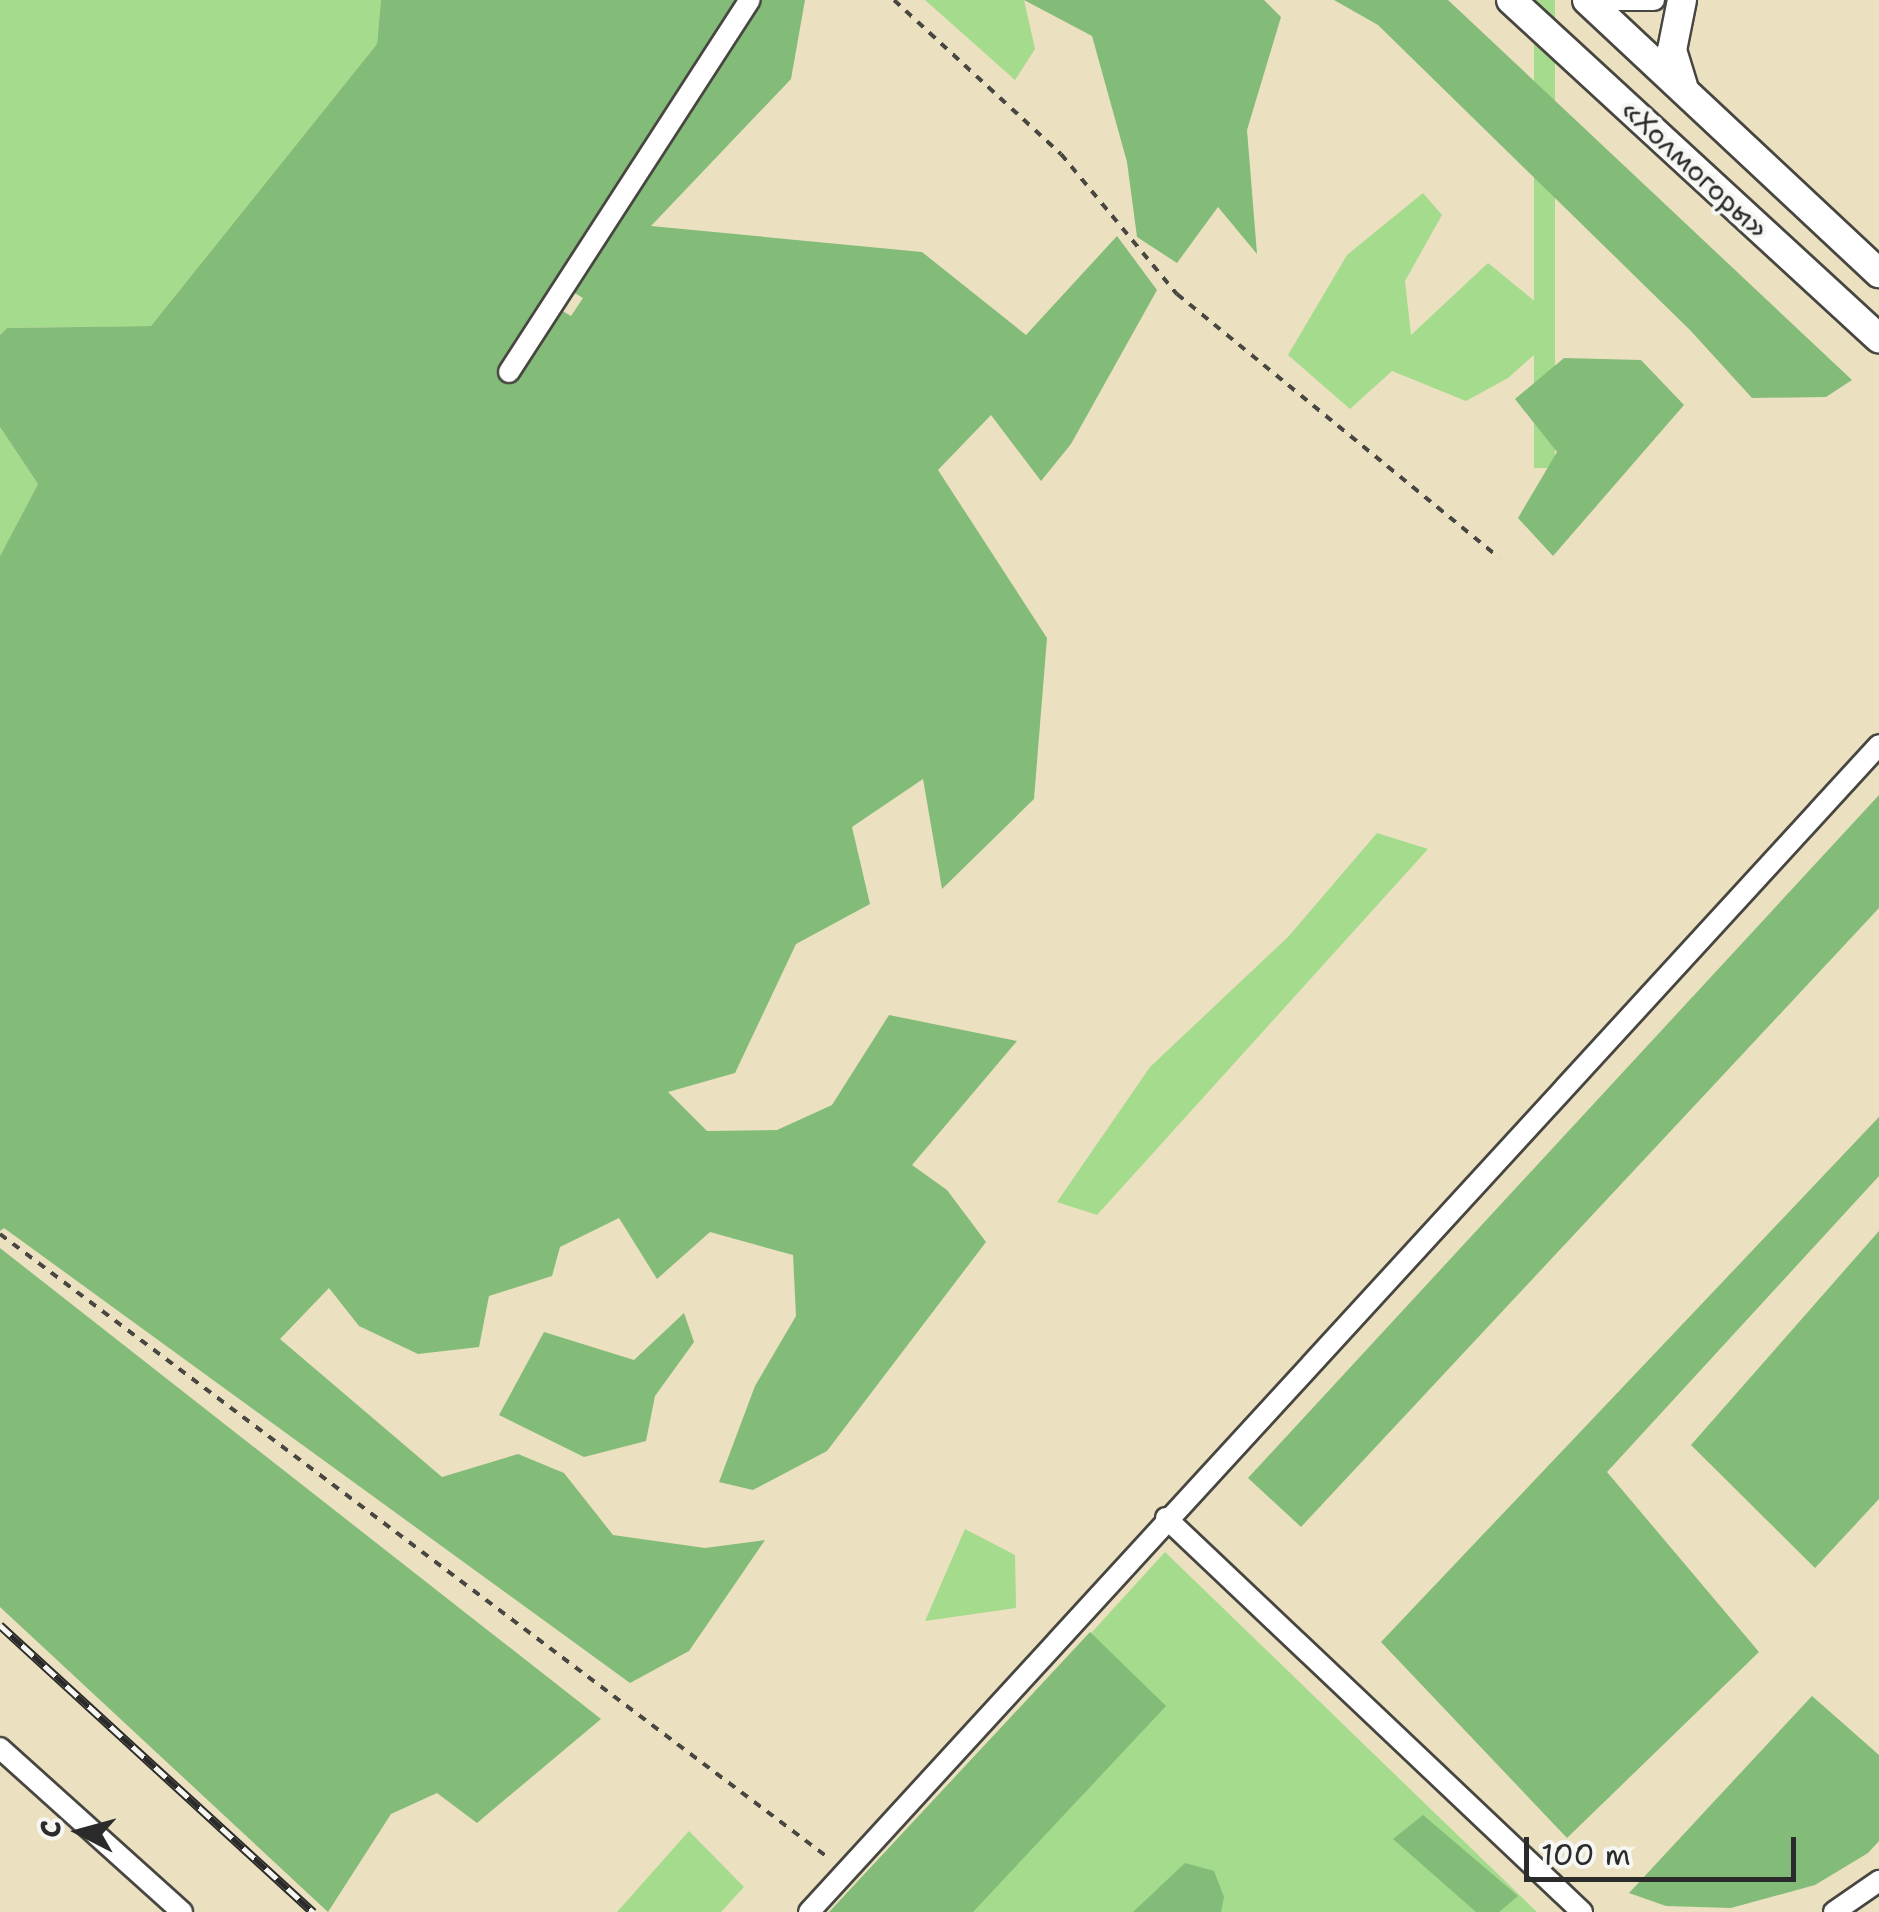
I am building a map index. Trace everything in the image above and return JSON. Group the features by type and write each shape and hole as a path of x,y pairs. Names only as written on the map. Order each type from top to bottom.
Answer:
{"highway":[{"name":"«Холмогоры»","path":"1511,0 1879,338"},
{"name":"«Холмогоры»","path":"1587,0 1879,273"},
{"path":"1682,0 1672,50 1686,92"}],"street":[{"path":"509,372 750,0"},
{"path":"1605,0 1654,0"},
{"path":"809,1912 1166,1518 1879,745"},
{"path":"1166,1518 1582,1912"},
{"path":"0,1748 182,1912"},
{"path":"1834,1912 1879,1881"}],"path":[{"path":"894,0 1061,154 1178,294 1498,558"},
{"path":"0,1234 846,1870"}],"green space":[{"path":"0,0 381,0 377,44 151,326 7,328 0,335"},
{"path":"381,0 745,0 556,307 571,316 583,298 568,289 754,0 805,0 791,79 651,226 922,252 1026,335 1117,236 1157,290 1071,444 1041,481 991,415 938,470 1047,638 1034,799 942,889 923,779 852,827 870,904 796,944 735,1073 668,1092 707,1131 777,1130 832,1105 889,1015 1017,1041 912,1165 947,1190 986,1242 827,1451 753,1490 719,1482 755,1386 796,1316 793,1255 710,1232 657,1279 619,1218 560,1247 552,1276 489,1296 479,1347 418,1354 359,1326 329,1288 280,1339 442,1477 518,1454 564,1473 613,1535 705,1548 765,1540 689,1651 630,1683 4,1228 0,1231 0,556 38,484 0,427 0,335 7,328 151,326 377,44"},
{"path":"925,0 1024,0 1035,49 1015,80"},
{"path":"1024,0 1264,0 1281,17 1247,130 1257,254 1218,207 1177,263 1137,237 1127,162 1092,36"},
{"path":"1334,0 1448,0 1852,380 1826,397 1752,398 1690,330 1378,25"},
{"path":"1534,0 1555,0 1555,468 1534,468"},
{"path":"1423,193 1442,215 1405,281 1411,335 1488,263 1548,312 1554,337 1508,378 1466,401 1392,371 1350,409 1288,355 1347,255"},
{"path":"1564,358 1641,360 1684,405 1553,556 1518,518 1557,452 1515,399"},
{"path":"0,427 38,484 0,556"},
{"path":"1879,795 1879,908 1301,1527 1248,1478"},
{"path":"1377,833 1428,849 1097,1215 1057,1202 1150,1067 1288,937"},
{"path":"1879,1117 1879,1176 1607,1472 1759,1652 1567,1838 1381,1642"},
{"path":"1879,1231 1879,1499 1815,1568 1691,1445"},
{"path":"0,1248 601,1719 477,1823 437,1793 391,1814 328,1912 0,1607"},
{"path":"684,1313 694,1342 655,1396 646,1441 584,1457 499,1415 544,1332 634,1360"},
{"path":"965,1529 1015,1555 1016,1608 925,1621"},
{"path":"1165,1552 1537,1912 837,1912"},
{"path":"1090,1632 1166,1706 973,1912 829,1912"},
{"path":"1812,1696 1879,1755 1879,1841 1868,1853 1815,1885 1731,1908 1666,1906 1629,1893"},
{"path":"1423,1815 1518,1896 1499,1912 1476,1912 1393,1839"},
{"path":"689,1831 744,1887 721,1912 617,1912"},
{"path":"1185,1863 1214,1871 1224,1897 1221,1912 1133,1912"}],"railway":[{"path":"0,1625 313,1912"}]}
